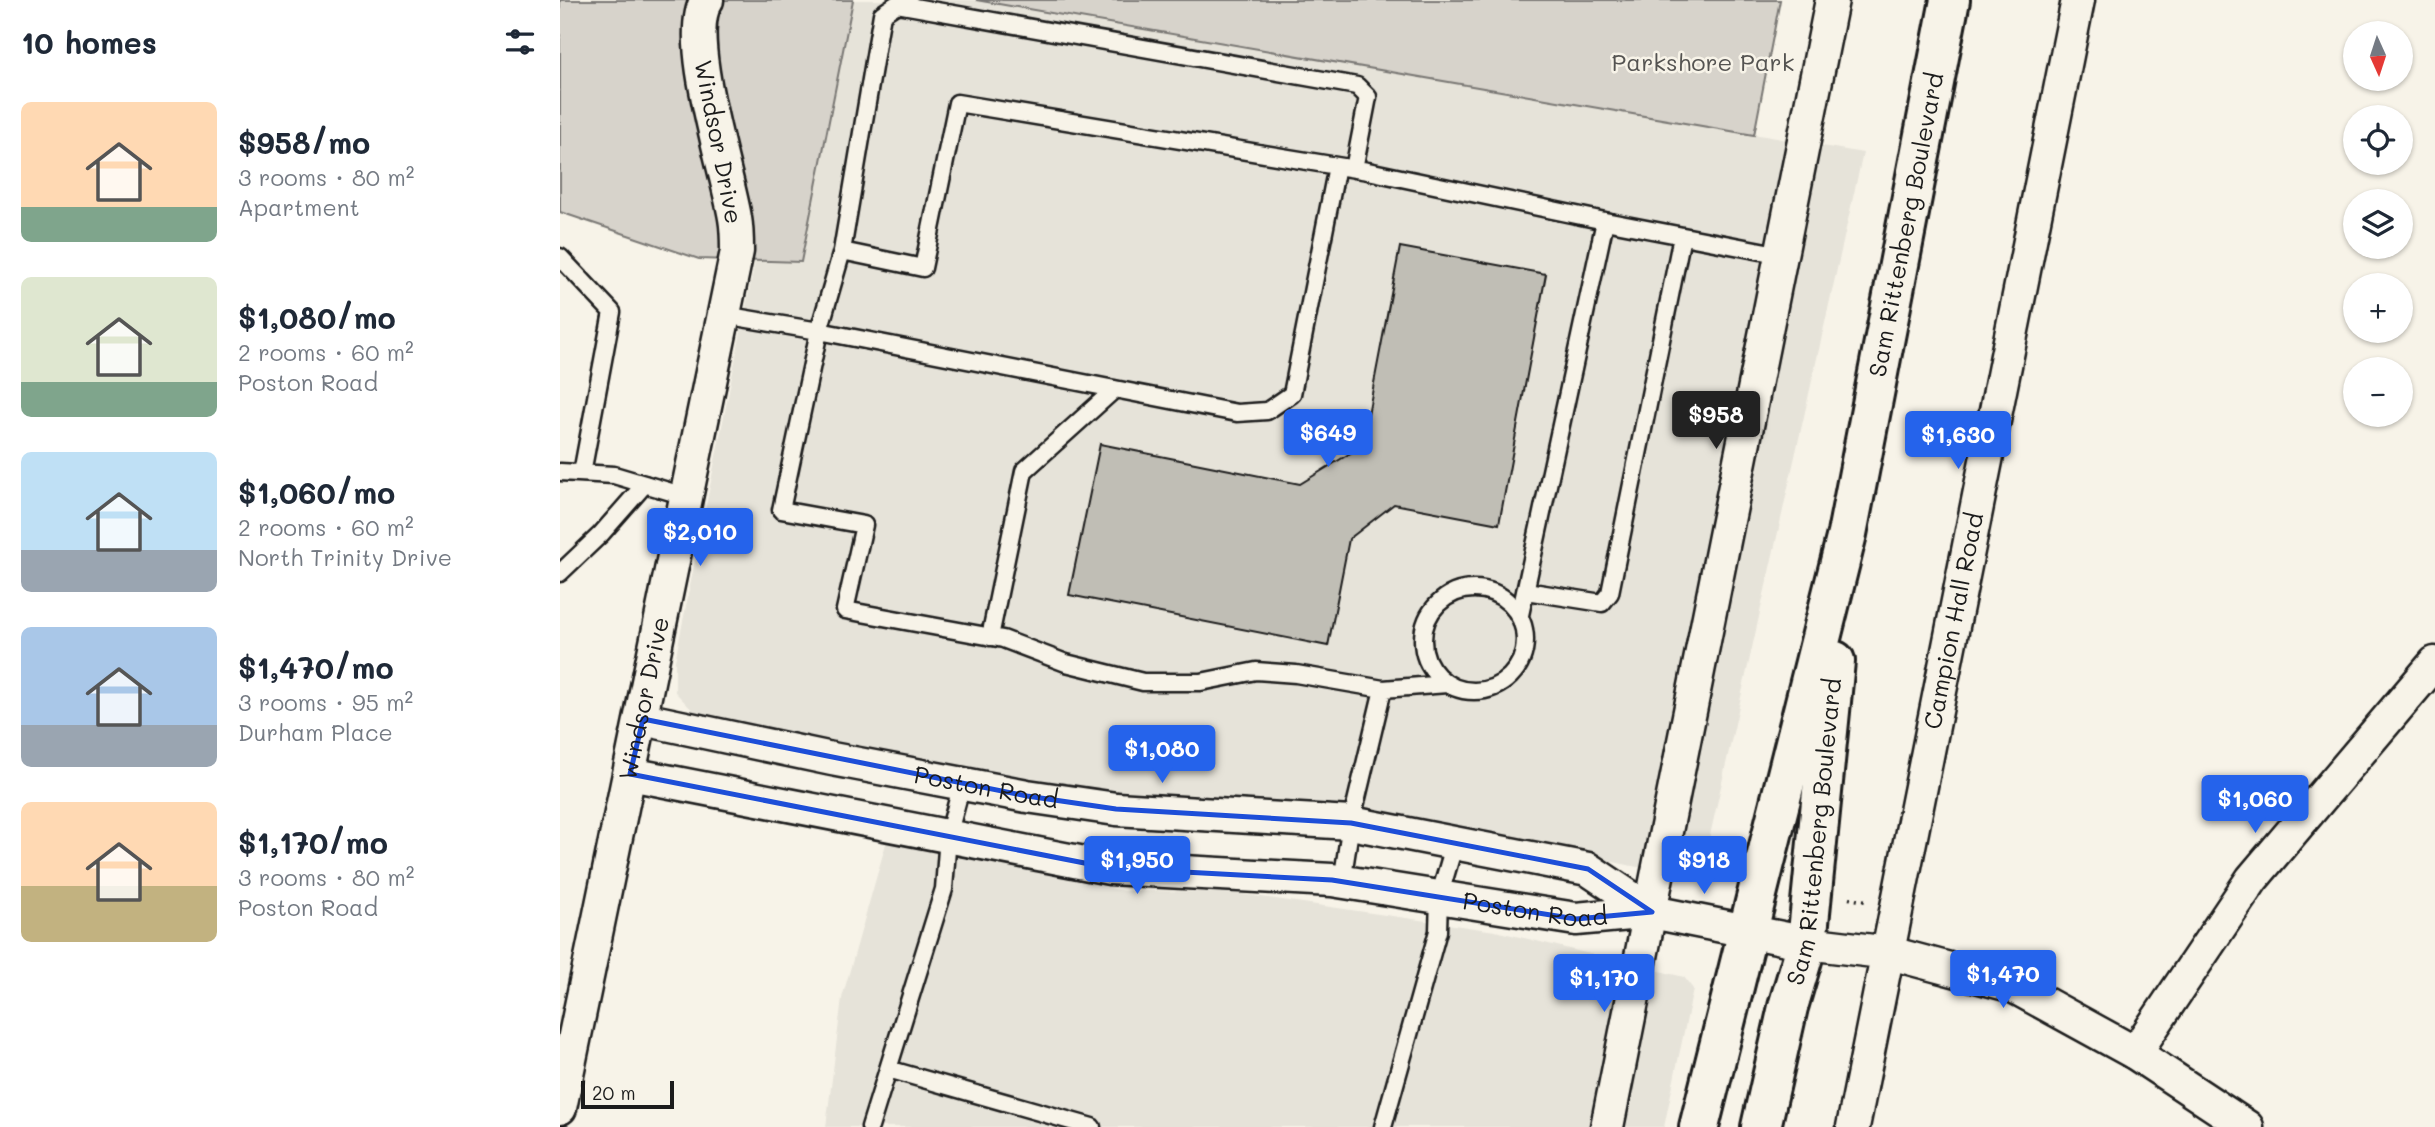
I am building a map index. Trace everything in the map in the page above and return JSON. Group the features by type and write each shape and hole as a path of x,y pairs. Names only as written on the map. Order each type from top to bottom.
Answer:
{"main road":[{"name":"Sam Rittenberg Boulevard","path":"1699,1127 1847,534 1950,0"},
{"name":"Sam Rittenberg Boulevard","path":"1761,1127 1788,1007 1807,943 1847,534"}],"street":[{"name":"Windsor Drive","path":"560,1108 643,719 737,251 736,220 702,67 699,34 701,9 707,0"},
{"path":"1607,1127 1832,0"},
{"name":"Campion Hall Road","path":"1853,1127 1891,953 2078,0"},
{"path":"2135,1053 2252,879 2435,663"},
{"name":"Poston Road","path":"643,719 962,784 1116,809 1351,822 1588,869 1652,912"},
{"name":"Poston Road","path":"630,774 1110,868 1342,882 1576,919 1652,912 1807,943 1891,953 2013,986 2135,1053 2247,1127"}],"lane":[{"path":"724,315 820,331 1237,413 1267,411 1292,394 1346,168 1368,97 1357,86 897,4 882,14 842,251 820,331 781,510 864,525 845,610 990,636 1066,663 1143,682 1201,681 1256,671 1296,674 1383,689 1447,684 1463,690 1479,691 1496,687 1510,678 1520,664 1526,648 1526,632 1520,615 1503,597 1479,588 1462,589 1440,602 1425,623 1422,640 1425,657 1447,684"},
{"path":"842,251 923,268 957,103 1346,168 1782,255"},
{"path":"1520,615 1605,221"},
{"path":"1526,591 1602,603 1610,593 1682,236"},
{"path":"560,257 612,312 582,473"},
{"path":"990,636 1024,471 1115,389"},
{"path":"560,471 614,475 688,497"},
{"path":"560,573 601,534 645,484"},
{"path":"1342,882 1351,822 1383,689"},
{"path":"870,1127 944,889 948,836 962,784"},
{"path":"1383,1127 1438,931 1439,897 1455,843"},
{"path":"888,1069 1092,1127"}],"path":[{"path":"1687,867 1704,871"}],"highlighted area":[{"path":"643,719 1027,796 1116,809 1351,823 1588,869 1652,912 1576,919 1332,880 1110,868 630,774"}],"shaded area":[{"path":"853,0 976,0 1863,153 1700,880 1416,821 1116,797 698,716 675,692 675,661 755,261 801,262"},
{"path":"887,840 1124,891 1227,892 1495,931 1684,977 1693,989 1664,1127 826,1127 842,998"}],"green space":[{"path":"560,0 853,0 801,262 699,259 560,212"},
{"name":"Parkshore Park","path":"976,0 1780,0 1754,135"}],"building":[{"path":"1400,247 1546,274 1499,524 1394,504 1349,539 1328,646 1069,595 1100,444 1300,484 1362,446"}]}
